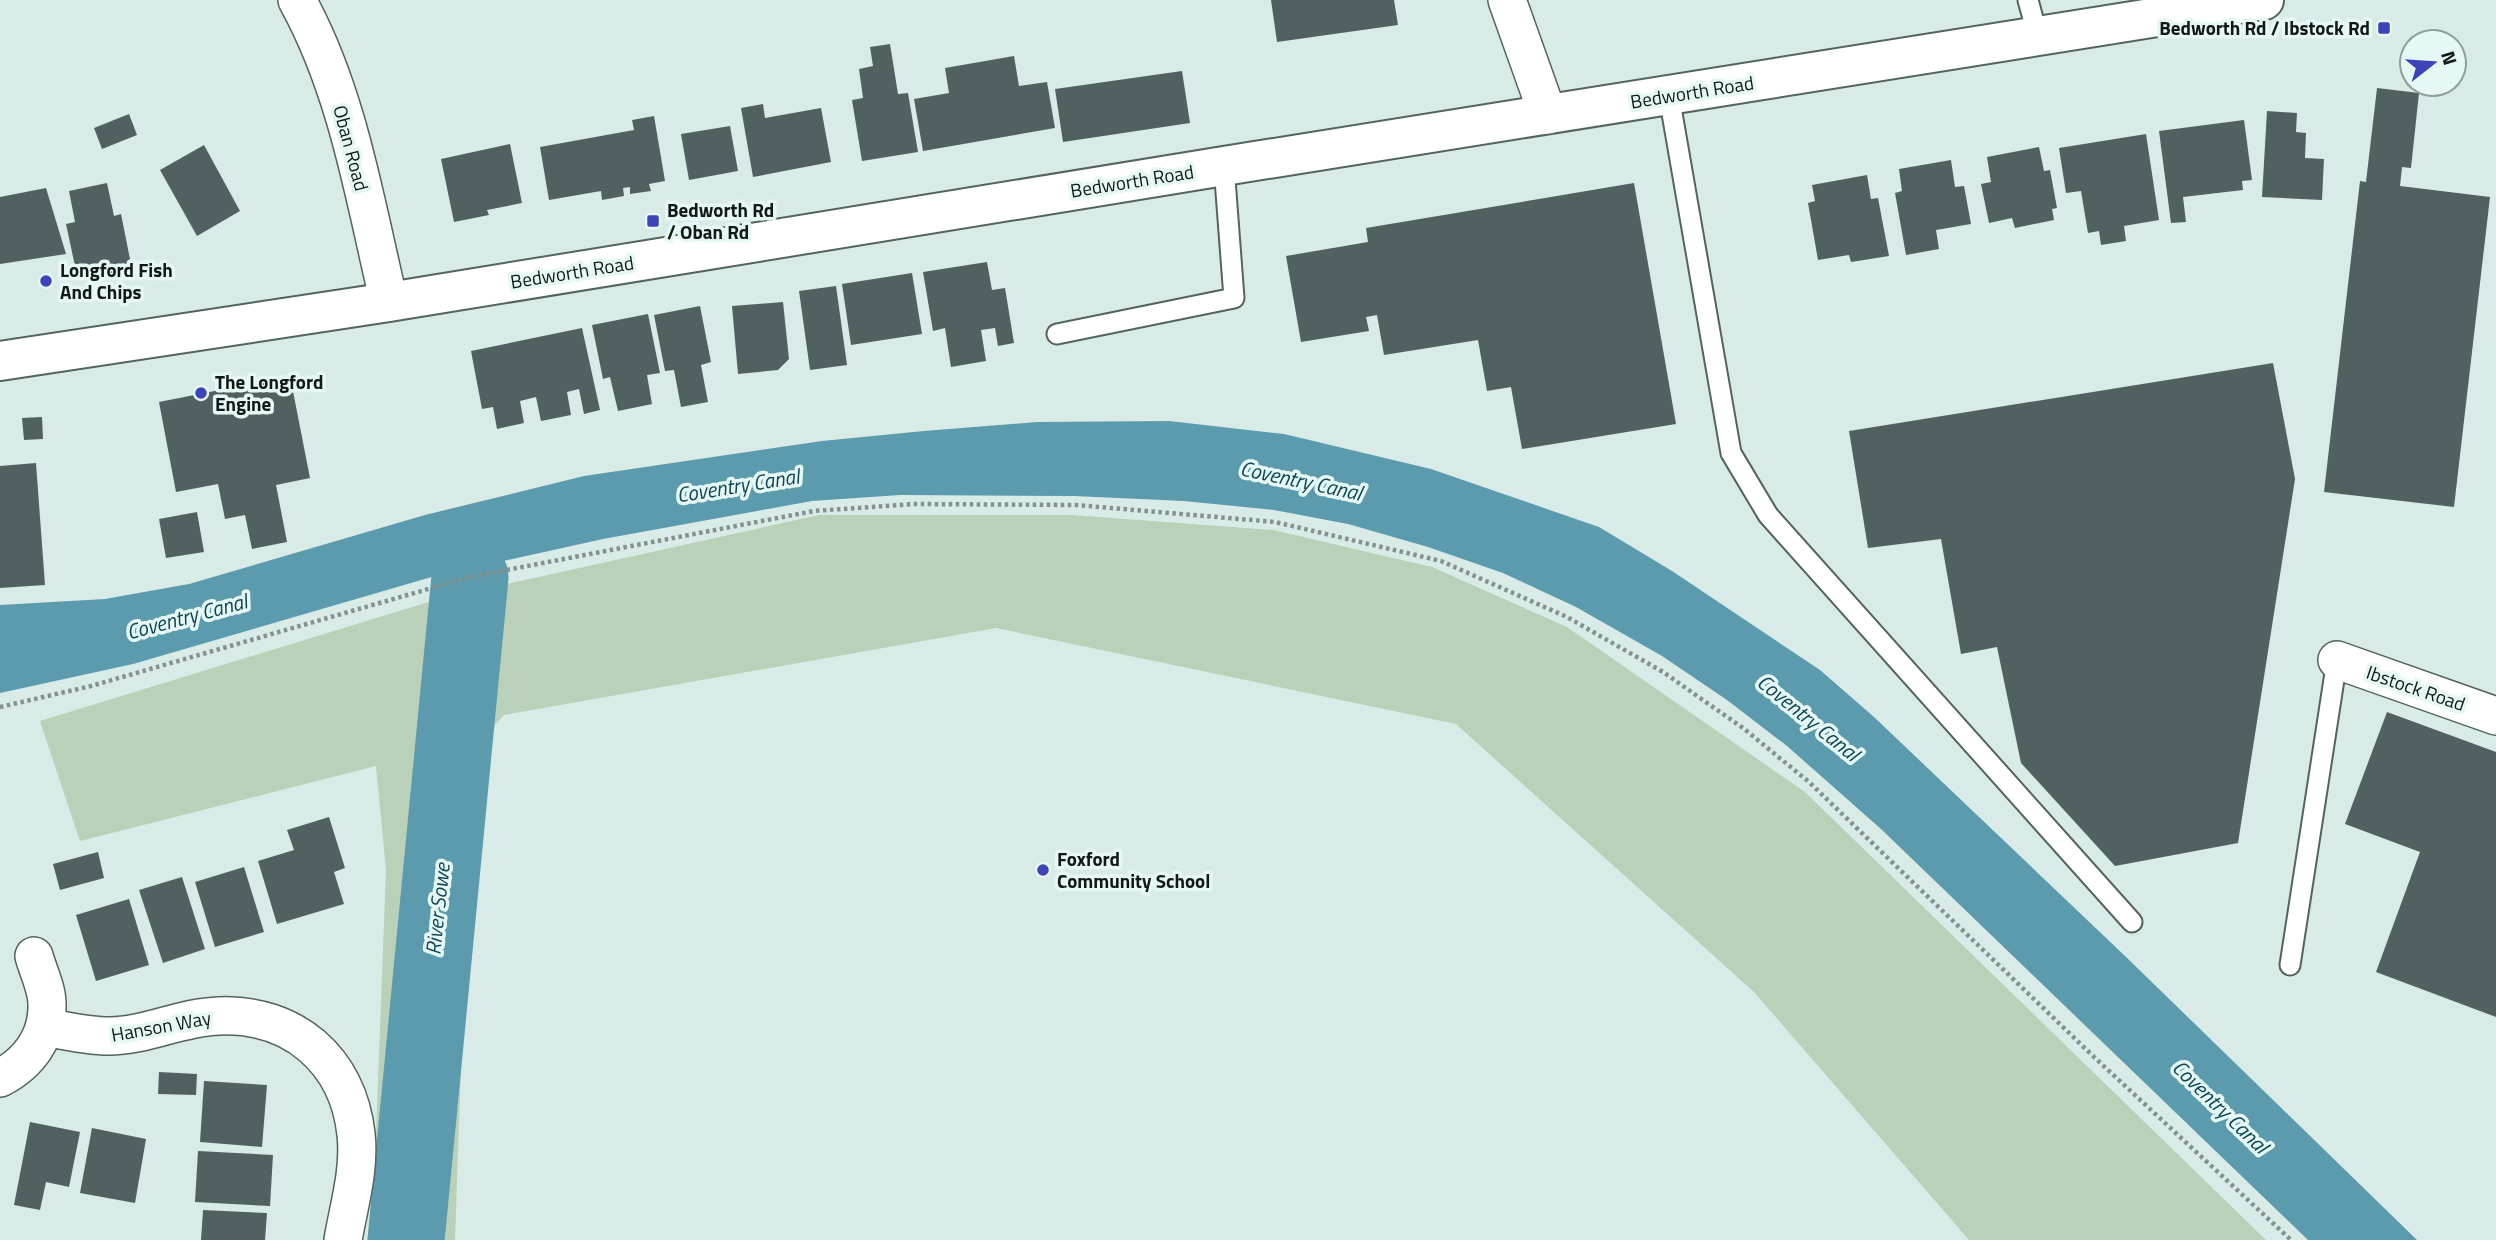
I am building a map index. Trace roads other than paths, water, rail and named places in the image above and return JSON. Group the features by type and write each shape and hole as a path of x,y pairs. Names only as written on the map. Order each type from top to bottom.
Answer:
{"main road":[{"name":"Bedworth Road","path":"0,361 389,302 2264,0"}],"street":[{"name":"Oban Road","path":"297,0 319,47 347,129 389,302"},
{"path":"1507,0 1548,115"},
{"name":"Ibstock Road","path":"2337,660 2496,716"},
{"path":"0,1078 13,1072 32,1054 46,1027 47,1001 34,956"},
{"name":"Hanson Way","path":"46,1027 110,1036 136,1033 188,1018 221,1016 266,1020 303,1037 334,1068 350,1102 356,1136 355,1176 343,1240"}],"lane":[{"path":"2028,0 2038,37"},
{"path":"1669,96 1731,453 1768,515 2132,922"},
{"path":"1057,334 1234,298 1224,166"},
{"path":"2290,965 2337,660"}],"water":[{"name":"Coventry Canal","path":"1169,421 1284,434 1431,469 1599,527 1672,571 1820,670 1874,717 2417,1240 2308,1240 1881,829 1787,746 1727,700 1662,656 1576,607 1503,573 1428,547 1348,524 1274,510 1184,501 1074,496 900,495 812,501 603,539 435,576 133,664 0,693 0,605 105,599 189,584 425,515 584,476 822,441 924,431 1037,422"}],"waterway":[{"name":"River Sowe","path":"406,1240 470,577"}],"place":[{"name":"Bedworth Rd / Ibstock Rd","path":"2384,28"},
{"name":"Bedworth Rd / Oban Rd","path":"653,221"},
{"name":"Longford Fish And Chips","path":"46,281"},
{"name":"The Longford Engine","path":"201,393"},
{"name":"Foxford Community School","path":"1043,870"}]}
